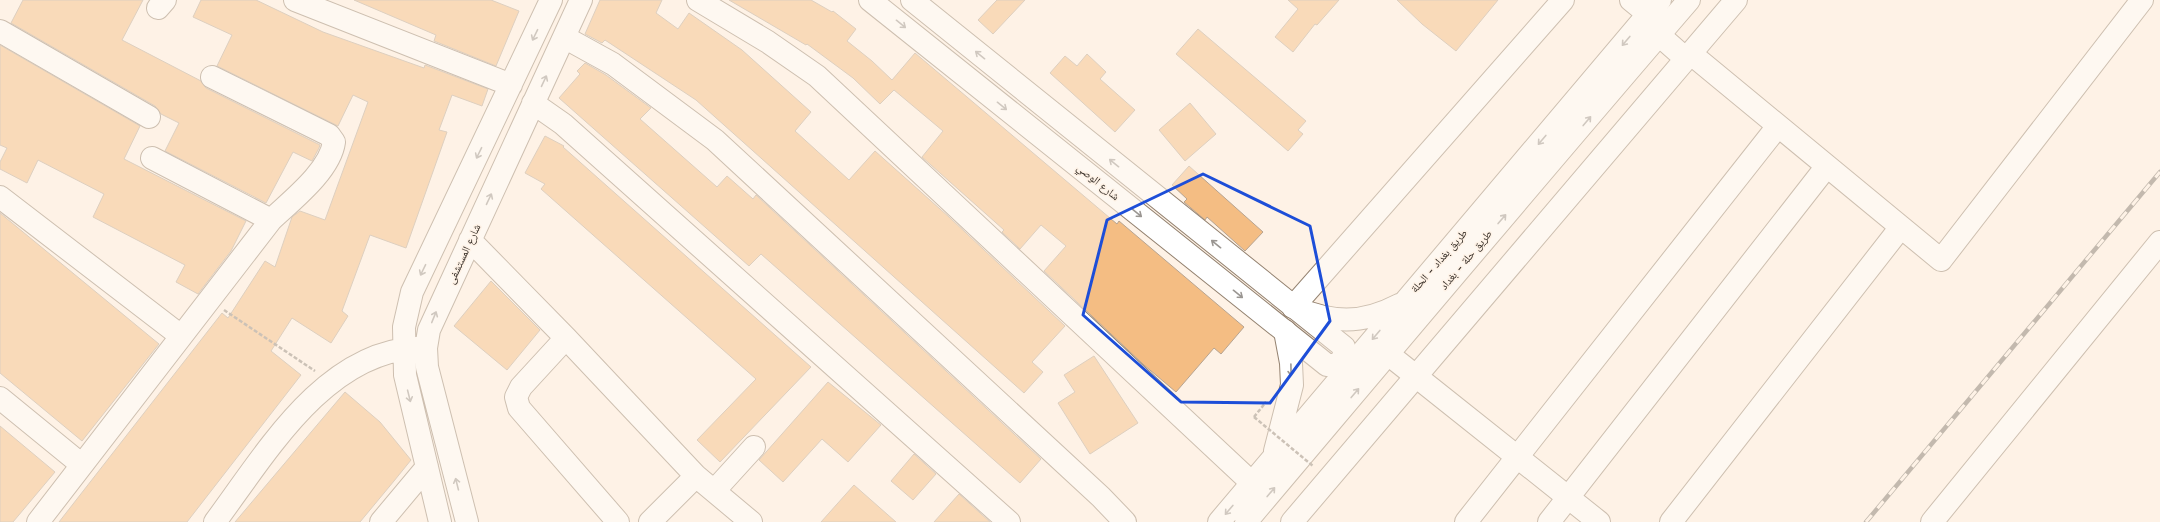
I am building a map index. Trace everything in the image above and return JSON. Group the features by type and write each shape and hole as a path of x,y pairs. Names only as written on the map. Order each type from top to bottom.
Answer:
{"street":[{"path":"295,0 511,85"},
{"path":"440,522 407,389 404,327 412,292 552,0"},
{"name":"شارع المستشفى","path":"467,522 427,367 426,348 434,318 581,0"},
{"path":"698,0 768,42 817,76 1252,483"},
{"name":"شارع الوصي","path":"870,0 1327,365 1334,365 1341,362 1345,355 1344,347 1293,307"},
{"path":"912,0 1293,307 1322,317 1343,320 1364,318 1378,314 1403,302"},
{"path":"1293,307 1562,0"},
{"path":"1631,0 1654,7"},
{"name":"طريق حلة - بغداد","path":"1246,522 1469,256 1564,148 1689,0"},
{"path":"1659,35 1778,126 1941,260 2142,0"},
{"path":"1292,522 1687,55 1730,2"},
{"name":"طريق بغداد - الحلة","path":"1219,522 1403,302 1529,157 1654,7"},
{"path":"0,32 149,117"},
{"path":"564,37 613,64 715,140 1102,497 1125,522"},
{"path":"38,522 270,220 308,184 327,161 333,151 334,142 329,135 212,77"},
{"path":"533,103 563,124 1009,522"},
{"path":"1466,522 1778,126"},
{"path":"152,158 270,220"},
{"path":"1549,522 1827,166"},
{"path":"0,196 181,336"},
{"path":"1672,522 1901,226"},
{"path":"470,240 566,338 696,476 751,522"},
{"path":"1932,522 2160,242"},
{"path":"1273,458 1292,385 1291,363 1285,331"},
{"path":"566,338 521,386 516,397 519,408 618,522"},
{"path":"215,522 288,425 305,405 331,382 367,359 404,349 426,348"},
{"path":"1388,354 1599,522"},
{"path":"0,398 82,465"},
{"path":"714,491 754,447"},
{"path":"381,522 427,467"},
{"path":"650,522 696,476"}],"path":[{"path":"209,300 331,382"},
{"path":"1268,401 1254,417 1313,466"}],"highlighted area":[{"path":"1203,174 1310,226 1330,321 1270,403 1181,402 1083,315 1107,220"}],"building":[{"path":"23,0 143,0 122,40 201,81 206,88 320,145 319,148 312,161 293,152 266,203 165,151 179,123 161,114 155,106 11,23"},
{"path":"201,0 256,0 323,32 424,68 425,65 488,89 482,106 452,95 439,130 447,132 406,248 370,235 342,311 348,316 331,343 292,318 271,351 301,375 187,522 59,522 222,313 228,318 265,261 275,267 292,217 300,211 325,220 368,102 353,95 338,126 217,66 232,35 193,17"},
{"path":"354,0 491,0 519,11 496,66 434,41 436,35"},
{"path":"600,0 662,0 656,13 678,29 689,13 742,50 811,112 795,131 849,180 875,151 949,217 1065,326 1032,362 1043,372 1024,393 696,100 605,40 602,43 585,34"},
{"path":"729,0 811,0 832,12 833,11 856,29 847,41 872,61 892,80 915,53 1117,224 1119,221 1244,327 1221,354 1214,348 1176,392 1144,365 1044,271 1066,246 1041,225 1020,249 1002,232 1004,230 922,157 943,131 894,90 880,104 853,78 807,44 806,45"},
{"path":"997,0 1025,0 993,34 978,20"},
{"path":"1288,0 1339,0 1317,25 1315,24 1293,52 1275,37 1298,9"},
{"path":"1397,0 1498,0 1456,51 1422,24"},
{"path":"1198,29 1306,121 1298,130 1303,134 1288,151 1176,54"},
{"path":"0,45 140,126 124,159 246,221 231,251 198,294 176,282 185,265 93,217 104,194 38,160 27,183 0,169 0,162 7,148 0,145"},
{"path":"1087,54 1106,72 1100,79 1135,110 1115,132 1050,73 1065,56 1077,66"},
{"path":"585,63 606,75 651,108 640,119 717,187 727,176 753,199 756,195 1041,459 1020,483 761,254 749,266 559,98 580,74 577,71"},
{"path":"1190,103 1216,134 1185,161 1159,130"},
{"path":"545,136 564,146 563,147 811,367 720,462 697,440 756,379 541,189 545,184 525,173"},
{"path":"1189,166 1263,232 1245,251 1207,217 1205,220 1184,202 1187,199 1172,185"},
{"path":"0,213 159,344 82,441 0,373"},
{"path":"491,281 540,330 507,370 454,326"},
{"path":"1094,356 1138,423 1090,454 1058,403 1075,392 1064,375"},
{"path":"828,382 881,425 848,462 822,439 783,482 759,460"},
{"path":"345,392 380,422 411,460 360,522 235,522"},
{"path":"0,426 55,472 13,522 0,522"},
{"path":"914,454 936,474 913,500 891,481"},
{"path":"854,485 896,522 821,522"},
{"path":"959,494 990,522 934,522"}],"railway":[{"path":"1866,522 2160,172"}]}
